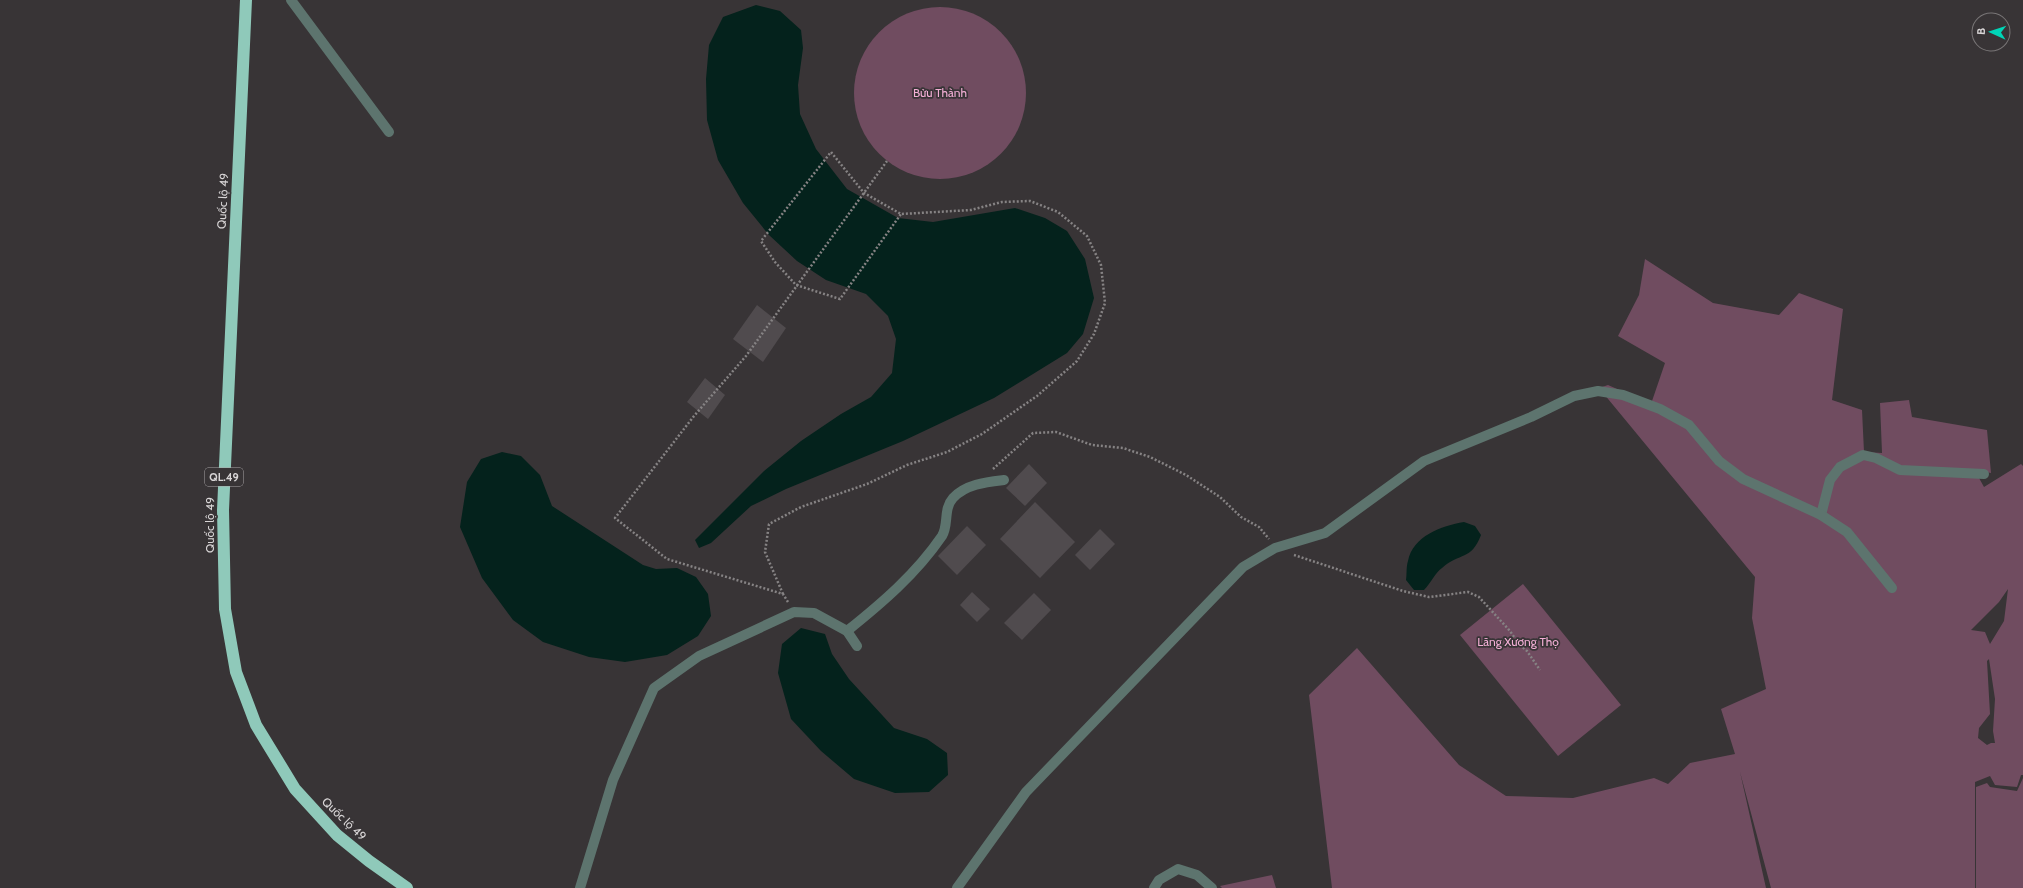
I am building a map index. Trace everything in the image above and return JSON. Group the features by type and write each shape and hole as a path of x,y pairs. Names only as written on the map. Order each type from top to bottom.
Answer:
{"highway":[{"name":"Quốc lộ 49","path":"246,0 223,510 225,609 236,672 256,725 295,789 337,835 369,861 408,888"}],"street":[{"path":"291,0 389,132"},
{"path":"957,888 1026,792 1243,567 1275,548 1325,534 1424,461 1531,418 1574,396 1598,391 1623,395 1660,409 1678,418 1689,425 1719,461 1743,479 1821,515 1847,532 1892,588"},
{"path":"1821,515 1830,480 1840,467 1864,455 1876,458 1900,470 1984,474"},
{"path":"847,631 892,594 934,547 943,533 946,510 953,498 966,489 981,483 1004,480"},
{"path":"580,888 613,780 654,688 699,656 794,612 814,613 847,631 857,646"},
{"path":"1154,888 1159,880 1178,869 1197,876 1212,888"}],"path":[{"path":"794,612 783,594 765,552 769,524 800,507 867,484 907,465 947,452 982,434 1037,396 1077,361 1094,334 1106,303 1101,265 1087,236 1058,212 1030,201 1002,202 971,210 901,214 864,193 831,152 760,241 775,262 796,285 840,299 846,293 901,214"},
{"path":"783,594 667,559 615,518 694,416 746,356 803,275 887,161"},
{"path":"981,483 996,466 1033,433 1056,432 1092,445 1123,448 1150,457 1186,475 1220,497 1241,517 1259,527 1275,548 1403,591 1429,597 1468,592 1479,597 1518,643 1527,651 1540,670"}],"green space":[{"name":"Bửu Thành","path":"940,7 957,9 973,14 988,22 1001,32 1011,45 1019,60 1024,76 1026,93 1024,110 1019,126 1011,141 1001,154 988,164 973,172 957,177 940,179 923,177 907,172 892,164 879,154 869,141 861,126 856,110 854,93 856,76 861,60 869,45 879,32 892,22 907,14 923,9"},
{"path":"1645,259 1713,303 1779,315 1799,293 1843,309 1832,400 1862,410 1864,452 1882,453 1880,403 1909,400 1912,417 1987,430 1991,473 1981,471 1979,478 1984,487 2021,464 2023,466 2023,775 2021,775 2017,787 1995,785 1990,776 1975,782 1975,888 1771,888 1740,772 1766,888 1332,888 1309,695 1357,648 1459,765 1506,796 1573,798 1654,778 1668,784 1690,763 1735,754 1721,709 1766,689 1752,618 1755,577 1599,388 1608,385 1651,404 1665,363 1618,336 1639,295","holes":["2008,589 2004,621 1990,644 1985,632 1971,630 1999,602","1989,659 1995,699 1993,731 1995,743 1987,745 1978,738 1979,728 1990,714 1987,661"]},
{"name":"Lăng Xương Thọ","path":"1523,584 1621,705 1558,756 1460,635"},
{"path":"2023,778 2023,888 1976,888 1976,787 1987,783 1990,787 2017,791"},
{"path":"1272,875 1276,888 1222,888 1220,886"}],"shaded area":[{"path":"756,5 780,11 801,30 803,48 798,85 800,114 816,149 847,189 898,218 933,222 1015,208 1045,218 1067,231 1085,259 1094,298 1083,334 1067,353 994,398 903,441 786,489 751,506 711,543 699,548 695,540 764,471 801,441 841,414 871,397 892,373 896,339 888,316 866,294 826,280 797,261 769,235 743,203 718,160 707,120 706,79 709,45 723,17"},
{"path":"502,452 521,456 540,475 552,506 643,565 656,569 677,568 696,577 708,594 711,616 698,636 667,655 625,662 589,657 543,642 513,620 482,578 460,527 467,482 481,459"},
{"path":"1464,522 1475,526 1481,535 1473,549 1469,553 1448,563 1442,568 1424,590 1414,590 1406,580 1408,561 1411,552 1416,545 1429,534 1437,530 1446,526"},
{"path":"801,628 825,634 832,654 849,679 894,728 927,739 947,753 948,775 929,792 895,793 854,779 821,751 791,719 778,673 782,644"}],"building":[{"path":"757,305 786,328 763,362 733,339"},
{"path":"705,378 725,395 708,419 687,402"},
{"path":"1029,464 1047,483 1025,506 1006,488"},
{"path":"1035,502 1075,542 1040,578 1000,539"},
{"path":"967,526 986,545 957,575 938,556"},
{"path":"1100,529 1115,544 1090,570 1075,555"},
{"path":"972,592 990,609 977,622 960,605"},
{"path":"1034,593 1051,610 1022,640 1004,623"}]}
